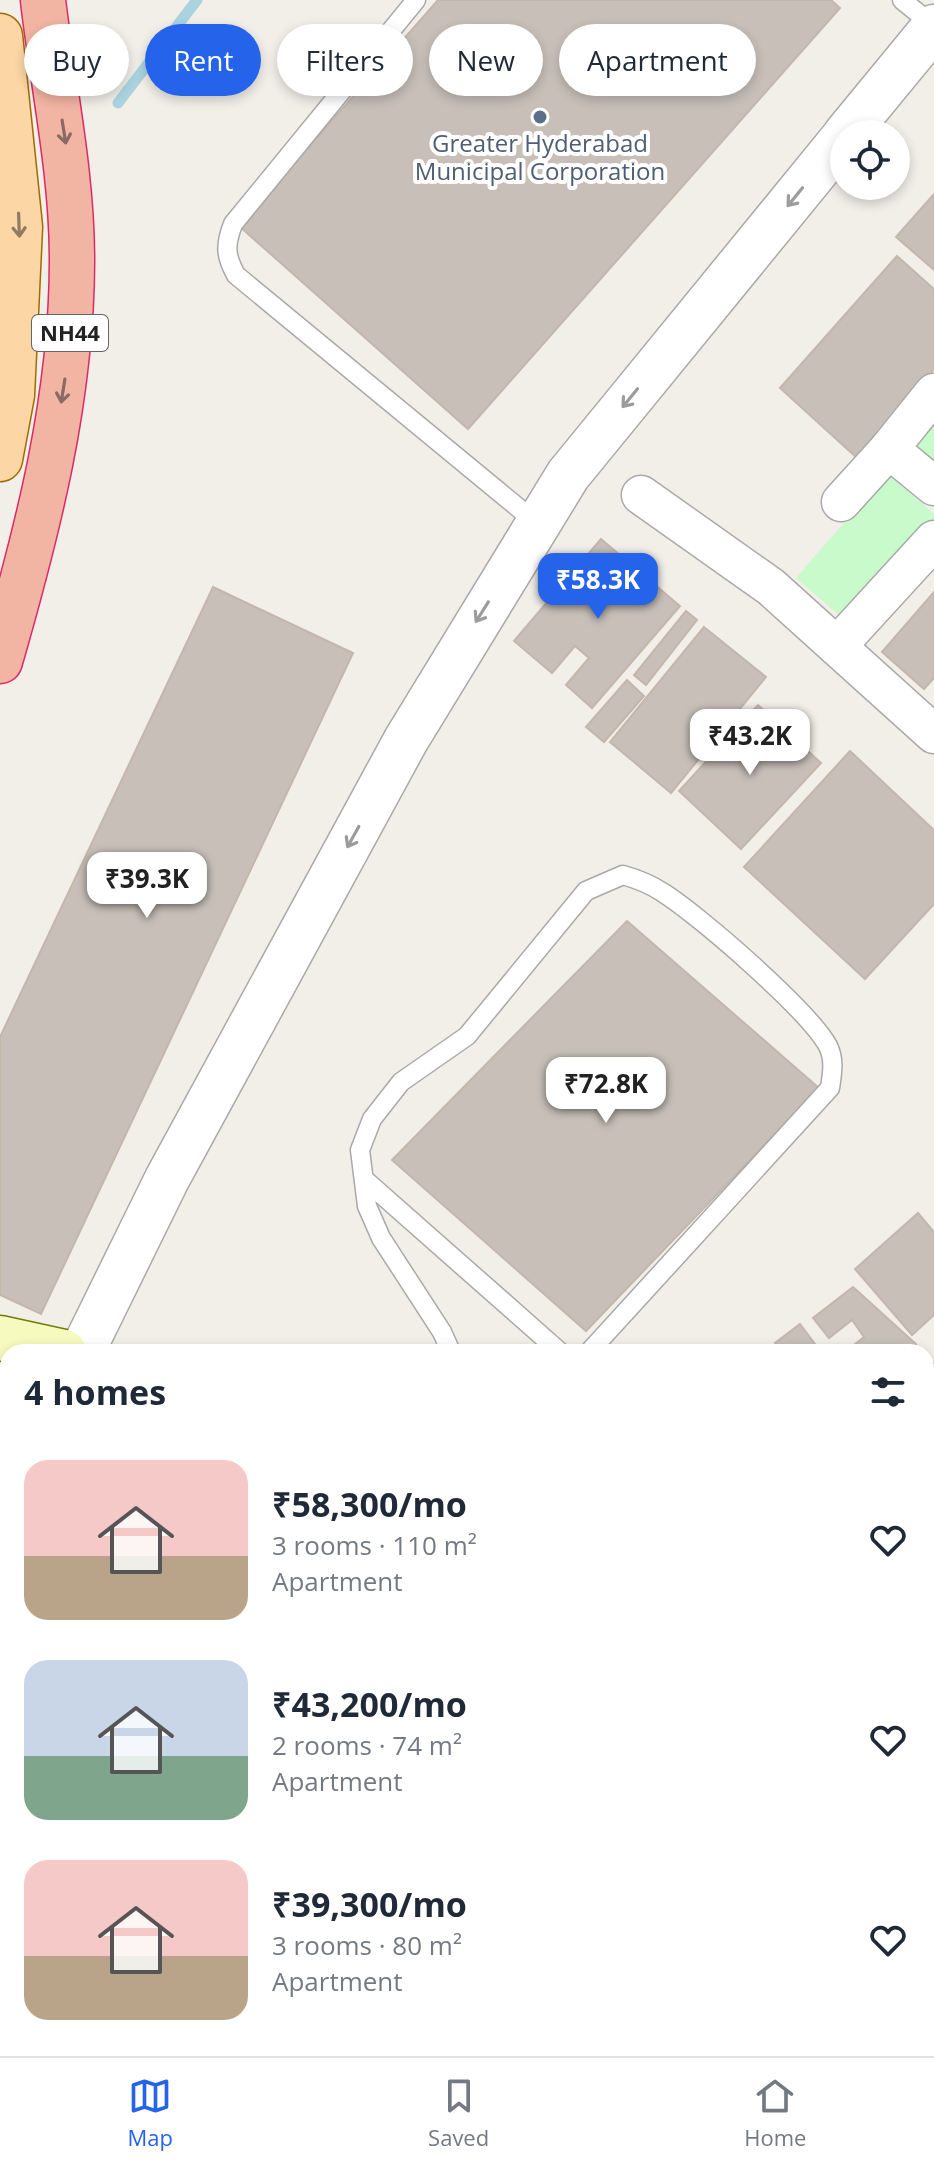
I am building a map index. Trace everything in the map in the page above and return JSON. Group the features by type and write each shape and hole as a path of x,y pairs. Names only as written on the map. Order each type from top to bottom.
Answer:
{"highway":[{"name":"NH44","path":"0,661 50,471 69,353 72,259 66,148 43,0"}],"main road":[{"path":"0,36 20,227 12,395 0,459"},
{"path":"0,1338 27,1344"}],"street":[{"path":"857,120 934,27"},
{"path":"86,1344 167,1179 445,671 568,475 830,153"},
{"path":"841,502 934,393"},
{"path":"889,449 934,486"},
{"path":"641,495 771,587 934,734"},
{"path":"837,646 934,540"}],"lane":[{"path":"416,0 233,224 225,245 227,259 236,275 538,524"},
{"path":"902,0 934,27"},
{"path":"447,1344 381,1238 367,1206 360,1150 372,1119 401,1082 467,1036 586,891 623,875 663,892 739,956 816,1029 829,1049 833,1068 830,1088 596,1344"},
{"path":"364,1179 551,1344"}],"green space":[{"path":"934,422 934,464 914,446"},
{"path":"887,473 934,514 934,525 848,623 796,578"}],"building":[{"name":"Greater Hyderabad Municipal Corporation","path":"438,0 831,0 840,8 468,429 239,226 353,96 413,96 413,28"},
{"path":"934,194 934,270 896,237"},
{"path":"897,256 934,289 934,369 856,457 780,388"},
{"path":"601,539 680,606 592,708 566,685 589,658 575,646 552,673 514,641"},
{"path":"213,587 353,653 41,1314 0,1295 0,1037"},
{"path":"934,592 934,678 924,689 882,652"},
{"path":"686,611 697,620 646,685 634,675"},
{"path":"704,627 766,677 671,793 610,742"},
{"path":"627,680 644,696 604,742 586,727"},
{"path":"758,705 821,763 741,849 679,791"},
{"path":"850,751 934,830 934,904 865,979 744,867"},
{"path":"627,921 819,1088 586,1331 392,1160"},
{"path":"918,1213 934,1232 934,1315 912,1335 855,1269"},
{"path":"853,1287 916,1344 855,1344 864,1337 852,1320 829,1338 813,1318"},
{"path":"800,1324 815,1344 776,1344"}],"waterway":[{"path":"118,103 197,0"}],"place":[{"name":"Greater Hyderabad Municipal Corporation","path":"540,117"}]}
